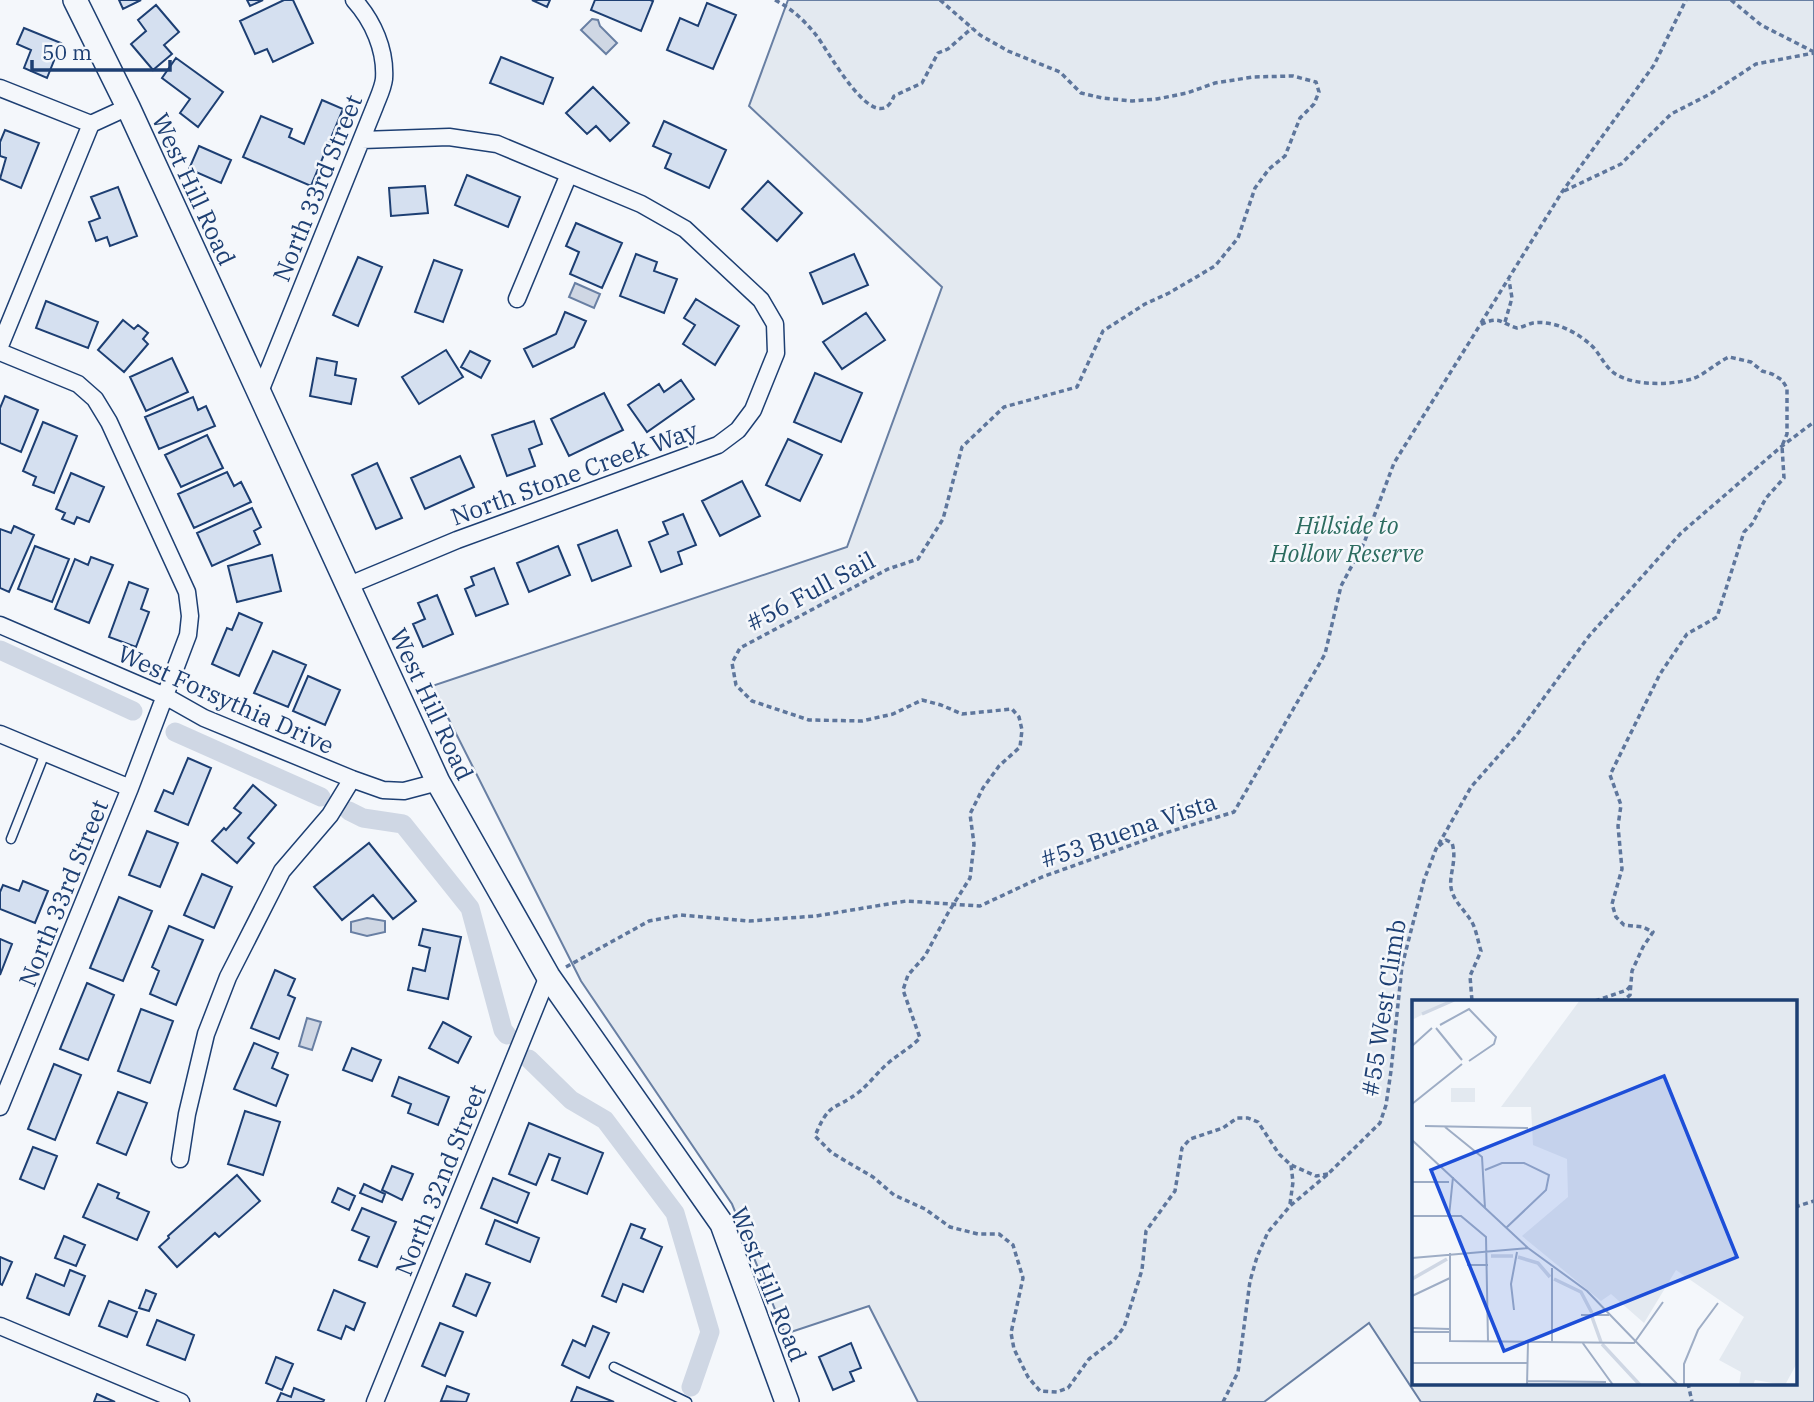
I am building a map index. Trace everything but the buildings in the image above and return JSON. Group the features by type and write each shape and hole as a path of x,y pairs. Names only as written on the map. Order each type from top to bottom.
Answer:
{"street":[{"name":"West Hill Road","path":"75,0 128,107 438,782 548,976 722,1224 787,1402"},
{"name":"North 33rd Street","path":"260,394 384,80 382,51 374,28 354,0"},
{"path":"0,88 91,124"},
{"path":"0,346 91,124 128,107"},
{"name":"North Stone Creek Way","path":"347,586 457,540 718,445 738,430 753,410 776,353 775,324 761,300 685,229 641,204 497,144 449,137 362,140"},
{"path":"517,299 569,174"},
{"name":"North 33rd Street","path":"0,352 78,384 95,399 109,422 187,592 190,616 188,635 130,788 0,1107"},
{"name":"West Forsythia Drive","path":"0,625 165,696 204,718 352,779 383,790 404,791 438,782"},
{"path":"0,734 130,788"},
{"path":"180,1159 187,1114 206,1034 228,977 282,871 330,815 352,779"},
{"name":"North 32nd Street","path":"375,1402 548,976"},
{"path":"0,1326 181,1402"}],"lane":[{"path":"11,839 45,752"},
{"path":"614,1367 687,1402"}],"path":[{"path":"775,0 801,18 863,101 879,108 886,108 894,96 922,83 938,53 948,49 972,28"},
{"name":"#56 Full Sail","path":"940,0 972,28 1008,51 1060,72 1081,93 1132,101 1157,99 1188,93 1215,83 1253,77 1293,76 1316,82 1319,92 1314,104 1300,118 1285,156 1269,169 1255,188 1238,238 1215,266 1169,293 1145,303 1103,331 1077,387 1004,408 962,447 943,519 918,559 888,569 740,648 732,663 736,685 752,701 809,720 862,721 893,713 922,700 962,714 1012,709 1019,717 1022,730 1020,747 999,766 983,788 970,814 974,844 971,878 953,904 925,956 908,975 903,990 920,1038 889,1062 859,1092 833,1106 823,1117 815,1136 832,1153 873,1177 894,1195 925,1209 950,1227 978,1234 999,1234 1013,1245 1023,1278 1011,1333 1014,1349 1028,1377 1040,1391 1057,1392 1069,1388 1089,1359 1114,1340 1124,1327 1142,1270 1146,1231 1175,1191 1182,1148 1190,1139 1223,1128 1237,1118 1248,1118 1258,1122 1279,1154 1291,1164"},
{"name":"#53 Buena Vista","path":"548,976 649,921 681,915 749,921 816,916 906,901 980,906 1042,877 1162,834 1234,812 1325,654 1341,586 1364,543 1394,463 1562,192 1654,65 1686,0"},
{"path":"1731,0 1761,25 1814,52"},
{"path":"1562,192 1621,164 1671,114 1710,94 1756,64 1814,52"},
{"path":"1505,322 1512,298 1509,278"},
{"path":"1480,325 1491,319 1517,328 1533,323 1556,324 1591,345 1606,367 1633,381 1663,383 1692,379 1729,357 1751,362 1762,371 1782,380 1787,388 1787,434 1782,446 1784,478 1766,498 1752,524 1744,532 1717,617 1687,634 1660,674 1611,775 1621,805 1618,826 1622,869 1612,904 1616,917 1624,925 1643,927 1653,932 1632,971 1630,995 1624,1000"},
{"name":"#55 West Climb","path":"1223,1402 1238,1371 1250,1281 1268,1232 1290,1206 1328,1174 1380,1123 1386,1105 1402,966 1424,880 1436,849 1471,787 1516,736 1589,636 1681,533 1814,422"},
{"path":"1436,849 1446,840 1452,842 1455,852 1450,883 1452,893 1461,910 1472,921 1481,951 1470,976 1472,1000"},
{"path":"1598,1000 1627,990 1633,983"},
{"path":"1291,1164 1316,1176 1328,1174"},
{"path":"1290,1206 1293,1182 1291,1164"},
{"path":"1797,1206 1814,1201"},
{"path":"1688,1384 1692,1402"}],"green space":[{"name":"Hillside to Hollow Reserve","path":"788,0 1814,0 1814,1402 1421,1402 1369,1323 1264,1402 918,1402 869,1306 785,1334 732,1204 581,981 432,686 847,547 942,287 749,106"}],"shaded area":[{"path":"592,19 598,20 600,26 617,43 606,54 581,30"},
{"path":"575,283 600,294 594,308 569,297"},
{"path":"367,918 385,921 385,932 367,936 351,932 351,922"},
{"path":"307,1018 321,1022 312,1050 299,1046"}],"waterway":[{"path":"0,650 133,711"},
{"path":"175,732 321,797"},
{"path":"349,811 363,818 403,824 470,908 503,1030 507,1035"},
{"path":"529,1059 571,1100 605,1120 675,1213 710,1332 691,1387"}]}
